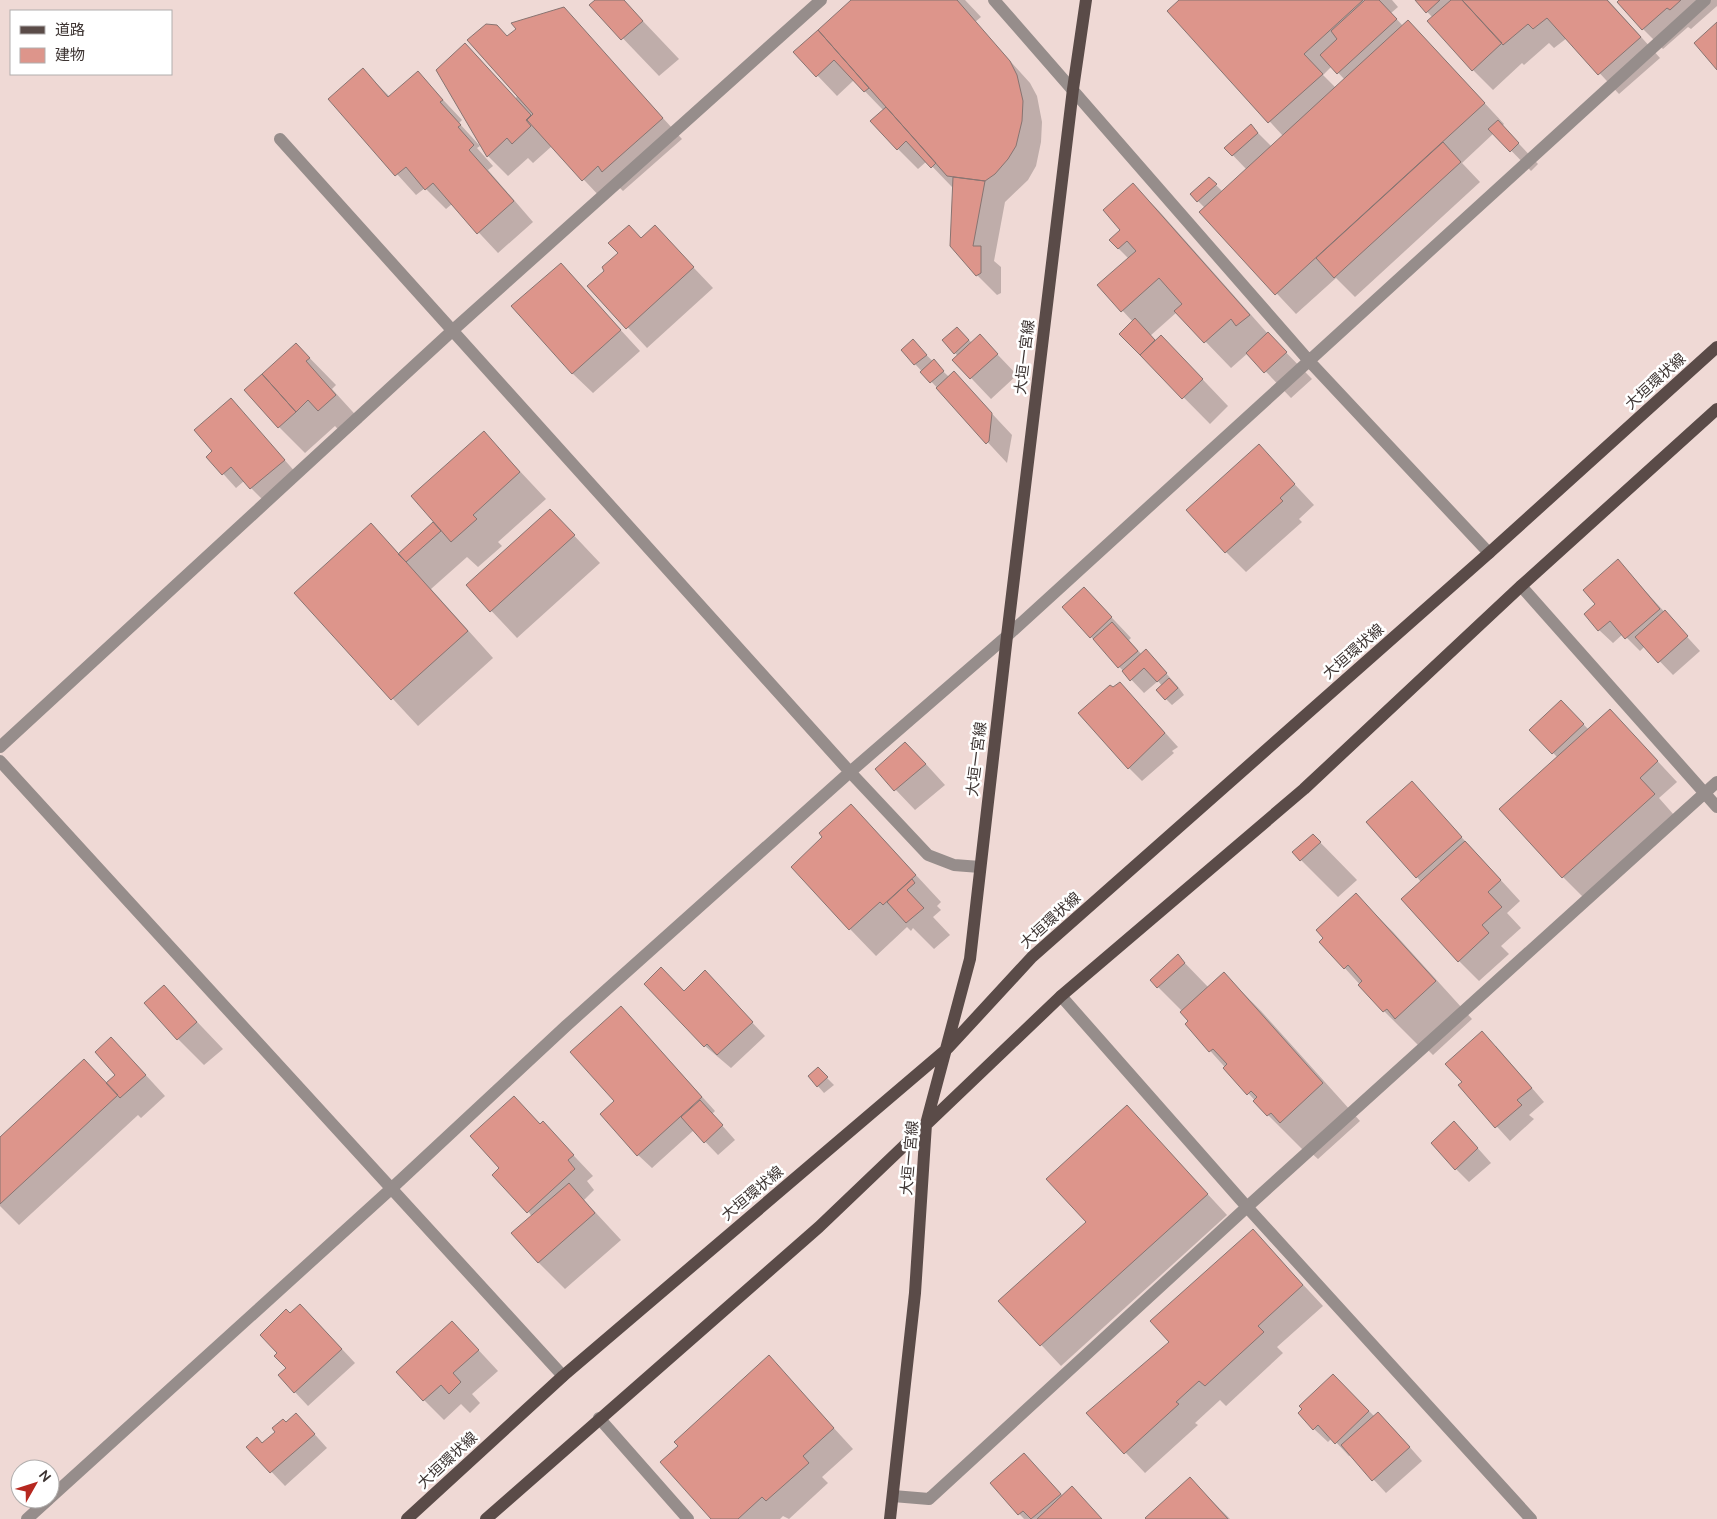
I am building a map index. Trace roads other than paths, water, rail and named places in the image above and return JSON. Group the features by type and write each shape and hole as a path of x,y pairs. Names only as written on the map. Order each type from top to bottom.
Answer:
{"main road":[{"name":"大垣一宮線","path":"890,1519 915,1293 926,1124 948,1048 970,959 1073,89 1086,0"},
{"name":"大垣環状線","path":"407,1519 563,1376 948,1048 1032,957 1490,553 1717,347"},
{"path":"486,1519 819,1227 1062,996 1304,790 1521,586 1717,409"}],"street":[{"path":"0,747 452,331 821,0"},
{"path":"994,0 1310,362 1490,553"},
{"path":"60,1490 392,1188 566,1026 850,772 1007,636 1310,362 1705,0"},
{"path":"280,139 850,772 928,855 954,865 980,866"},
{"path":"1521,586 1717,806"},
{"path":"0,762 563,1376"},
{"path":"893,1496 929,1499 1247,1207 1717,782"},
{"path":"1062,996 1247,1207 1530,1519"},
{"path":"599,1418 688,1519"},
{"path":"27,1519 38,1509"}]}
